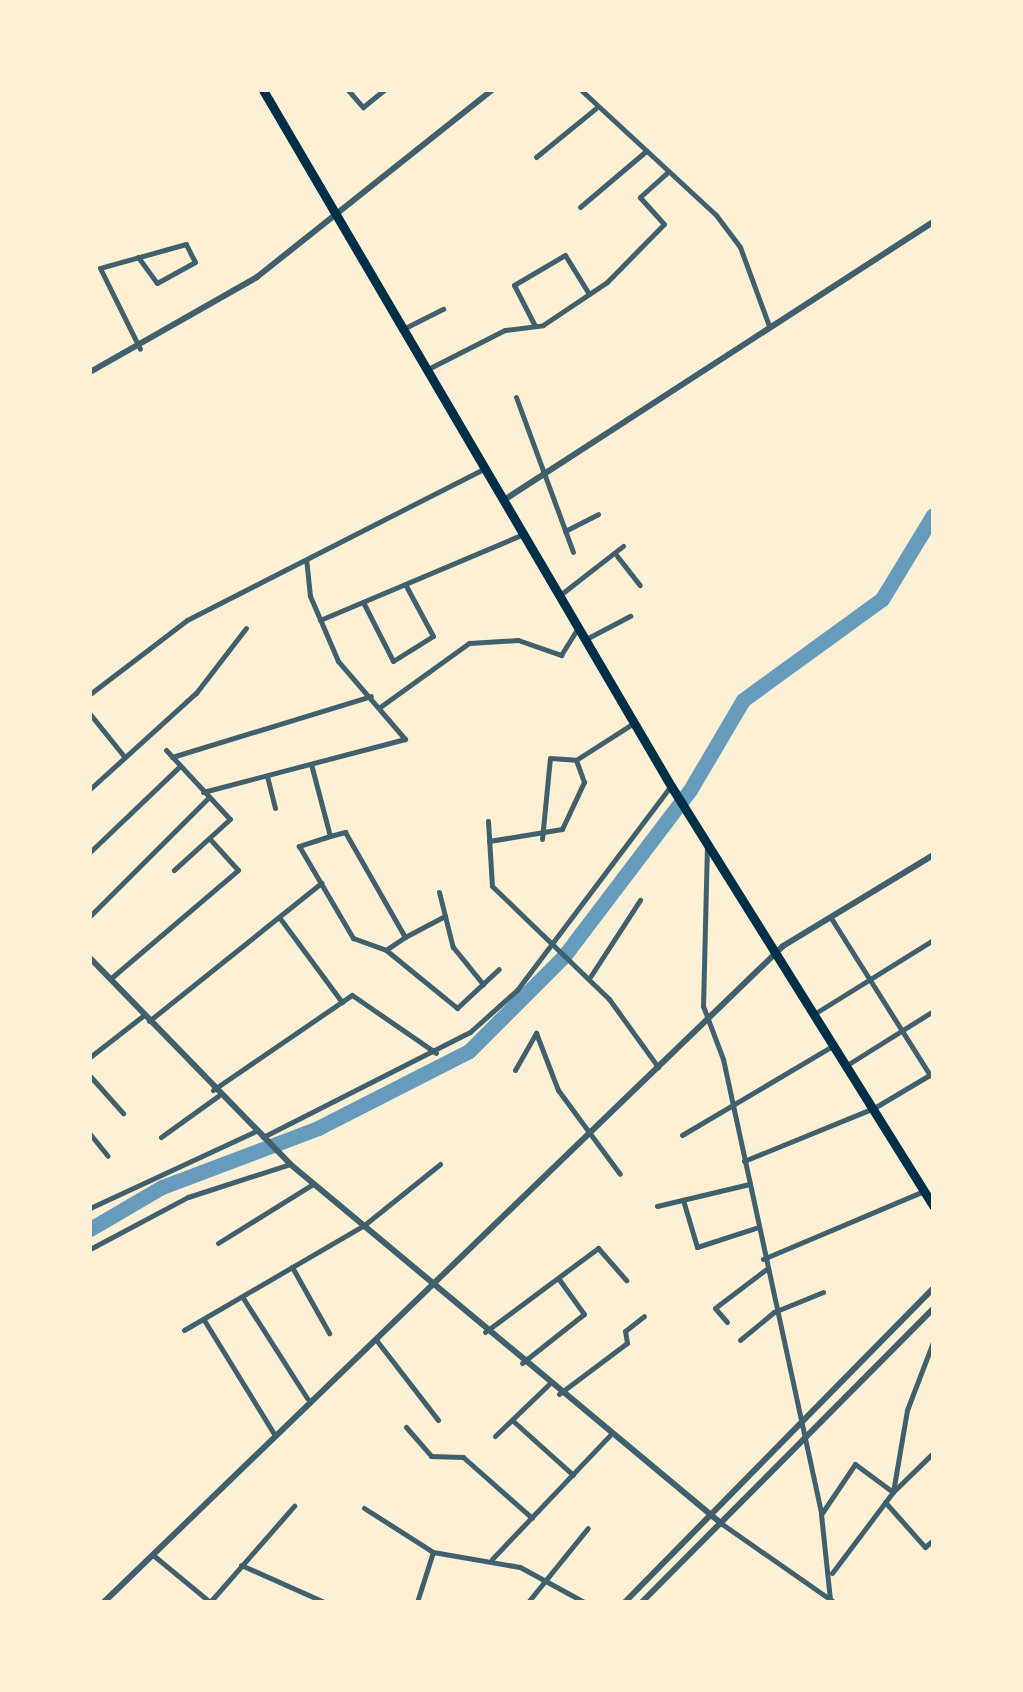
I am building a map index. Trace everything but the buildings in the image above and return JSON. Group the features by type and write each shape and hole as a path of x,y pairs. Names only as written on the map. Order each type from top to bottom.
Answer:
{"highway":[{"path":"263,90 674,790 933,1206"}],"street":[{"path":"348,90 359,106 384,90"},
{"path":"369,90 375,99"},
{"path":"90,372 140,349 257,277 482,93 492,90"},
{"path":"581,90 740,247 769,326"},
{"path":"536,158 555,150 596,108"},
{"path":"580,208 646,151"},
{"path":"427,370 505,330 535,326 589,294 664,224 640,198 668,172"},
{"path":"504,500 933,222"},
{"path":"138,257 146,279 158,283 195,262 186,244 138,257 100,268 140,349"},
{"path":"535,326 514,285 565,256 589,294"},
{"path":"403,329 443,309"},
{"path":"516,397 574,552"},
{"path":"90,694 187,620 485,468"},
{"path":"565,532 598,514"},
{"path":"320,620 524,533"},
{"path":"560,596 623,546"},
{"path":"616,555 640,584"},
{"path":"90,916 206,795 405,739 338,662 320,620 306,560"},
{"path":"363,602 393,661 433,636 405,584"},
{"path":"586,639 630,616"},
{"path":"380,707 469,643 518,640 561,655 578,626"},
{"path":"90,789 124,754 196,693 246,628"},
{"path":"172,757 371,696"},
{"path":"90,714 124,754"},
{"path":"542,838 550,758 576,760 634,722"},
{"path":"166,750 230,818 174,870"},
{"path":"489,841 542,838 562,829 584,782 576,760"},
{"path":"311,764 330,836"},
{"path":"90,852 180,766"},
{"path":"267,776 275,808"},
{"path":"265,1139 437,1054 517,990 674,790"},
{"path":"488,821 492,886 589,978 660,1069"},
{"path":"405,938 345,832 299,846 353,938 386,950 457,1008 499,969"},
{"path":"110,979 238,870 210,838"},
{"path":"707,843 707,1022 732,1104 798,1429 821,1514 832,1601"},
{"path":"104,1602 306,1398 435,1287 777,955 933,855"},
{"path":"90,1057 320,883"},
{"path":"439,892 453,947 483,984"},
{"path":"589,978 640,900"},
{"path":"386,950 446,916"},
{"path":"278,917 342,1002"},
{"path":"744,1161 874,1108 931,1074 832,918"},
{"path":"814,1014 933,940"},
{"path":"91,961 216,1093 312,1184 548,1385 711,1517 832,1601"},
{"path":"161,1137 342,1002 366,996 437,1054"},
{"path":"846,1065 933,1011"},
{"path":"515,1070 536,1034 558,1090 620,1174"},
{"path":"682,1135 834,1045"},
{"path":"90,1076 123,1113"},
{"path":"90,1208 256,1130"},
{"path":"90,1134 108,1156"},
{"path":"90,1249 188,1197 290,1164"},
{"path":"184,1330 362,1226 440,1164"},
{"path":"218,1243 312,1184"},
{"path":"657,1206 749,1184"},
{"path":"762,1259 924,1191"},
{"path":"683,1200 696,1247 756,1228"},
{"path":"485,1332 598,1248 626,1280"},
{"path":"292,1267 329,1332"},
{"path":"727,1322 716,1308 765,1270"},
{"path":"522,1363 584,1314 558,1278"},
{"path":"625,1602 933,1289"},
{"path":"740,1340 774,1312 822,1292"},
{"path":"244,1298 306,1398"},
{"path":"642,1602 933,1310"},
{"path":"559,1394 627,1343 625,1331 644,1316"},
{"path":"204,1320 274,1434"},
{"path":"376,1340 438,1420"},
{"path":"894,1492 906,1410 933,1342"},
{"path":"496,1436 548,1385"},
{"path":"512,1420 573,1475"},
{"path":"406,1427 431,1456 463,1457 532,1518"},
{"path":"492,1559 610,1436"},
{"path":"831,1575 885,1502 933,1453"},
{"path":"927,1460 933,1466"},
{"path":"821,1514 855,1464 894,1492"},
{"path":"885,1502 925,1547 933,1540"},
{"path":"153,1555 210,1602 294,1506"},
{"path":"364,1508 433,1552 492,1559 540,1576 584,1602"},
{"path":"528,1602 540,1576 588,1528"},
{"path":"417,1602 433,1552"},
{"path":"242,1565 324,1602"}],"waterway":[{"path":"90,1229 162,1187 318,1128 469,1051 564,956 690,790 743,700 882,599 933,515"}]}
